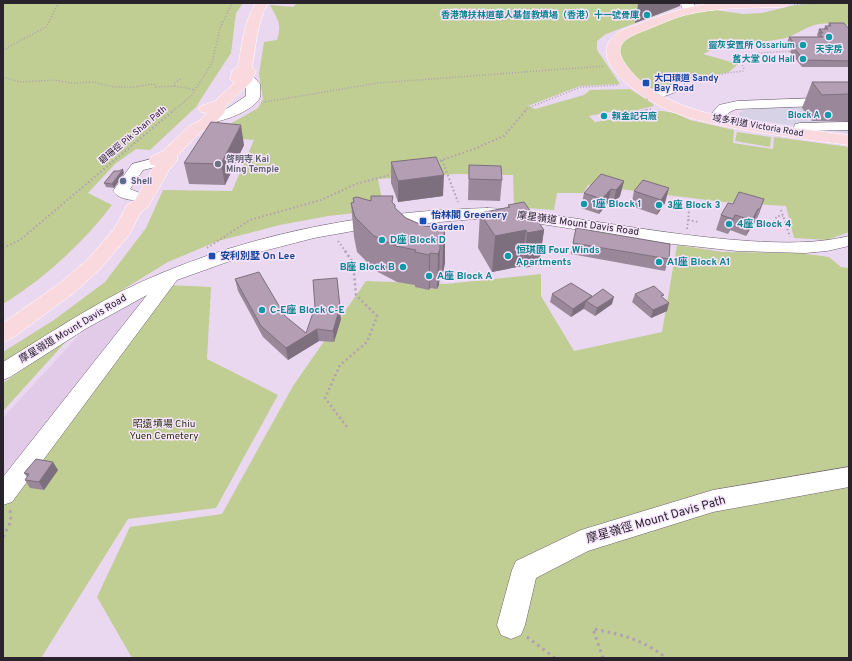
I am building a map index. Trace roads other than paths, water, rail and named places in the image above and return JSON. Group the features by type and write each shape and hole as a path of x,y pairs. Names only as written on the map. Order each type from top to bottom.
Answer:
{"main road":[{"name":"域多利道 Victoria Road","path":"785,4 690,7 628,32 616,40 612,46 613,55 622,70 634,83 652,96 667,104 686,111 714,119 800,131 849,140"},
{"path":"3,334 67,288 94,264 122,231 134,203 162,159 196,128 204,125 219,110 220,104 243,77 257,6"},
{"path":"196,128 193,122 207,108 220,104"},
{"path":"3,325 25,317"}],"street":[{"path":"210,119 224,116 243,107 253,97 253,84 243,77"},
{"path":"652,96 678,86"},
{"path":"714,119 724,108 737,105 849,101"},
{"path":"800,131 849,125"},
{"name":"摩星嶺道 Mount Davis Road","path":"3,372 82,322 128,296 203,263 249,247 301,235 371,223 463,215 506,214 722,245 791,248 831,246 849,241"},
{"path":"816,247 825,253 835,256 849,257"},
{"path":"3,494 171,277"},
{"name":"摩星嶺徑 Mount Davis Path","path":"511,625 525,570 581,542 713,501 849,477"}],"place":[{"name":"香港薄扶林道華人基督教墳場（香港）十一號骨庫","path":"647,15"},
{"name":"天字房","path":"829,37"},
{"name":"靈灰安置所 Ossarium","path":"803,45"},
{"name":"舊大堂 Old Hall","path":"803,59"},
{"name":"大口環道 Sandy Bay Road","path":"646,83"},
{"name":"Block A","path":"828,115"},
{"name":"賴金記石廠","path":"604,116"},
{"name":"啓明寺 Kai Ming Temple","path":"218,164"},
{"name":"Shell","path":"123,181"},
{"name":"1座 Block 1","path":"584,204"},
{"name":"3座 Block 3","path":"659,205"},
{"name":"怡林閣 Greenery Garden","path":"423,221"},
{"name":"4座 Block 4","path":"729,224"},
{"name":"D座 Block D","path":"382,240"},
{"name":"安利別墅 On Lee","path":"212,256"},
{"name":"恒琪園 Four Winds Apartments","path":"508,256"},
{"name":"A1座 Block A1","path":"659,262"},
{"name":"B座 Block B","path":"403,267"},
{"name":"A座 Block A","path":"429,276"},
{"name":"C-E座 Block C-E","path":"262,310"}],"park label":[{"name":"昭遠墳場 Chiu Yuen Cemetery","path":"164,430"}]}
